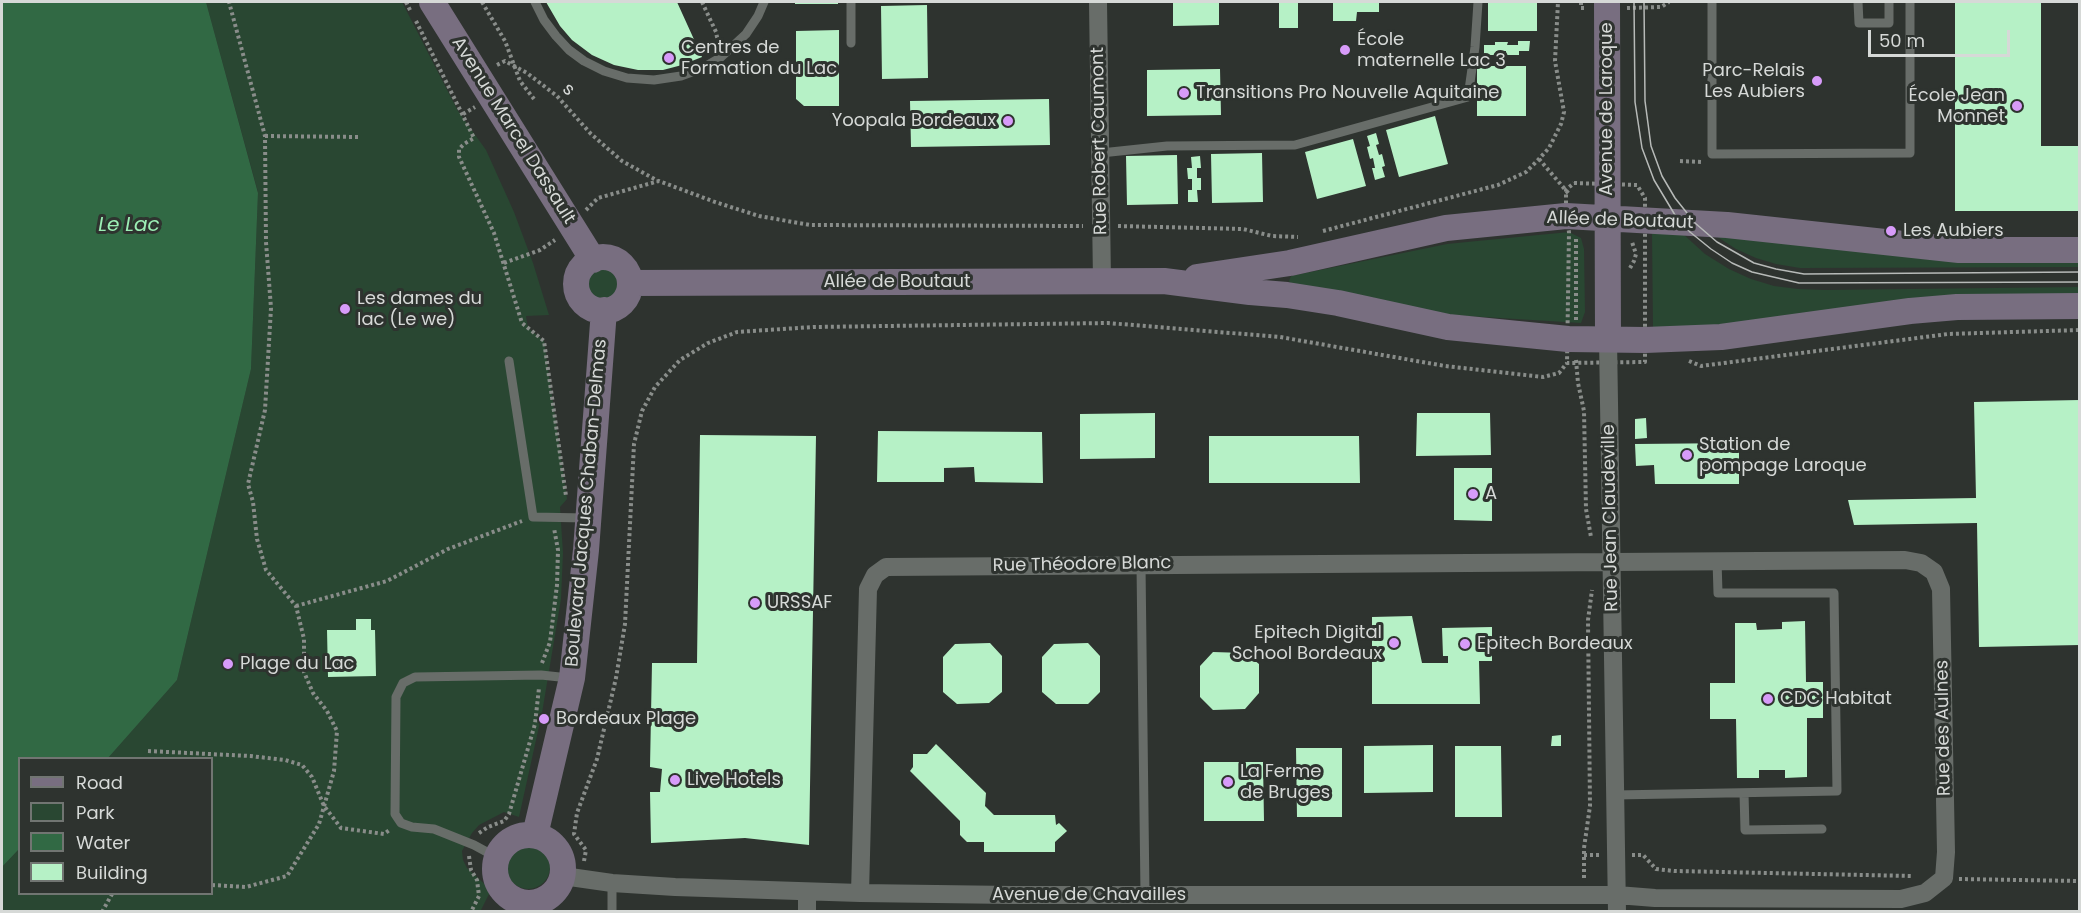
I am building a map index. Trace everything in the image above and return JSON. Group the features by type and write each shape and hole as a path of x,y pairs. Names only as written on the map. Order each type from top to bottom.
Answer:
{"main road":[{"name":"Avenue Marcel Dassault","path":"432,2 593,260"},
{"name":"Avenue de Laroque","path":"1607,2 1608,339"},
{"name":"Allée de Boutaut","path":"1164,281 1290,263 1446,228 1576,216 1727,225 1959,250 2079,250"},
{"path":"608,258 621,263 630,283 628,294 622,304 616,308 604,310 597,310 585,303 576,291 578,272 593,260 608,258"},
{"name":"Allée de Boutaut","path":"630,283 1164,281 1338,303 1448,327 1559,339 1645,340 1721,337 1910,311 2079,306"},
{"name":"Boulevard Jacques Chaban-Delmas","path":"535,835 572,678 586,550 604,310"},
{"path":"535,835 548,840 557,850 562,862 573,870 555,891 542,901 505,905 494,872 496,857 505,843 519,836 535,835"}],"street":[{"name":"Rue Robert Caumont","path":"1098,2 1102,281"},
{"name":"Rue Jean Claudeville","path":"1608,339 1617,903"},
{"name":"Rue des Aulnes","path":"1612,561 1905,560 1921,563 1934,573 1941,589 1946,852 1944,878"},
{"name":"Rue Théodore Blanc","path":"860,893 868,589 875,574 886,567 1612,561"},
{"name":"Avenue de Chavailles","path":"573,870 612,883 807,892 1584,895 1617,903"},
{"path":"1617,903 1655,898 1774,906 1901,899 1925,894 1944,878"},
{"path":"807,892 807,912"}],"lane":[{"path":"535,2 544,20 556,36 584,61 627,78 654,80 681,76 703,68 720,58 746,34 764,2"},
{"path":"851,2 851,43"},
{"path":"1101,153 1167,146 1295,145 1468,97 1478,2"},
{"path":"1712,2 1712,154 1910,153 1910,2"},
{"path":"1858,2 1859,23 1889,23 1888,2"},
{"path":"509,361 532,517 588,518"},
{"path":"1615,795 1837,791 1834,593 1718,593 1717,561"},
{"path":"1141,565 1144,895"},
{"path":"496,857 474,845 434,829 412,827 401,823 394,814 396,697 403,683 415,677 541,675 572,678"},
{"path":"1744,793 1744,830 1822,829"},
{"path":"612,883 612,912"}],"path":[{"path":"213,885 246,887 287,876 319,824 334,771 337,731 304,672 304,639 296,606 266,570 257,538 253,502 248,484 265,410 271,308 266,242 265,136 229,2"},
{"path":"406,2 474,138 459,149 459,156 494,233 522,323 544,341 567,499 552,517 558,550 557,585 550,642 542,662 535,724 509,814 504,821 481,831 469,856 469,863 477,880 479,896 471,912"},
{"path":"482,2 505,41 520,81 534,99"},
{"path":"702,2 716,32 720,58"},
{"path":"1315,233 1498,185 1526,172 1550,148 1564,112 1555,61 1558,2"},
{"path":"1581,2 1581,8"},
{"path":"1661,2 1661,7 1669,2"},
{"name":"s","path":"452,92 506,61 557,96 591,134 622,161 659,181"},
{"path":"265,136 359,137"},
{"path":"1680,161 1703,162 1712,154"},
{"path":"1539,159 1576,204 1576,307"},
{"path":"504,263 540,250 565,233 597,198 659,181 759,216 810,225 1243,229 1272,237 1304,236"},
{"path":"573,870 586,850 574,834 577,813 597,759 616,678 625,624 634,444 639,422 642,411 655,387 680,360 708,343 737,332 813,327 1108,323 1280,337 1445,366 1543,377 1558,373 1567,363"},
{"path":"1576,363 1584,411 1586,509 1594,561 1588,620 1590,806 1584,855 1584,895"},
{"path":"296,606 387,581 448,549 532,517"},
{"path":"148,751 285,760 302,765 312,777 324,807 341,828 384,834 401,823"},
{"path":"1584,855 1643,855 1656,869 1674,871 2079,881"},
{"path":"102,912 110,895"}],"green space":[{"path":"206,2 402,2 458,111 486,150 514,212 549,315 526,316 528,328 544,341 567,499 560,507 563,553 561,599 542,713 519,817 504,812 479,825 462,851 467,868 491,890 480,912 2,912 2,867 18,850 18,895 213,895 213,757 109,757 177,680 251,369 258,192"},
{"path":"1569,232 1581,238 1584,249 1585,312 1581,323 1451,315 1292,285 1289,281 1291,276 1447,244"},
{"path":"1652,232 1682,233 1705,254 1729,269 1774,286 1825,290 2079,287 2079,295 1719,326 1653,329"},
{"path":"1713,234 2079,259 2079,267 1800,268 1756,258 1736,249"},
{"path":"603,266 615,271 620,283 615,295 603,300 591,295 586,283 591,271"},
{"path":"528,845 543,852 550,867 543,882 528,889 513,882 506,867 513,852"}],"water":[{"name":"Le Lac","path":"2,2 206,2 258,193 251,369 177,680 109,757 18,757 18,850 2,867"}],"building":[{"path":"546,2 677,2 702,57 663,70 638,70 614,65 592,55 572,40 560,26"},
{"path":"795,2 838,2 838,4 795,4"},
{"path":"1173,2 1219,2 1219,25 1173,26"},
{"path":"1279,2 1298,2 1298,28 1279,28"},
{"path":"1333,2 1379,2 1379,12 1357,12 1356,21 1333,21"},
{"path":"1488,2 1537,2 1537,31 1488,31"},
{"name":"École Jean Monnet","path":"1955,2 2041,2 2041,146 2080,146 2080,211 1955,211"},
{"path":"927,5 928,78 882,79 881,6"},
{"path":"839,30 839,106 804,106 796,99 796,31"},
{"path":"1518,41 1530,41 1529,51 1519,51 1519,55 1506,55 1506,51 1496,51 1496,55 1484,55 1484,45 1508,42 1507,45 1518,45"},
{"path":"1477,66 1526,66 1526,116 1477,116"},
{"name":"Transitions Pro Nouvelle Aquitaine","path":"1220,69 1221,115 1147,116 1147,70"},
{"path":"1049,99 1050,145 911,147 910,101"},
{"path":"1435,116 1448,164 1399,177 1386,130"},
{"path":"1376,133 1379,144 1376,145 1379,155 1382,154 1385,177 1375,180 1372,168 1375,168 1367,147 1370,146 1367,136"},
{"path":"1353,139 1366,186 1317,199 1305,152"},
{"path":"1262,153 1263,202 1212,203 1211,154"},
{"path":"1177,155 1178,204 1127,205 1126,156"},
{"path":"1200,156 1201,168 1197,168 1197,178 1201,178 1201,190 1197,190 1198,202 1188,202 1188,190 1192,190 1192,179 1188,179 1187,168 1192,168 1191,157"},
{"path":"2080,400 2080,645 1979,647 1977,523 1854,525 1848,500 1976,498 1974,402"},
{"path":"1155,413 1155,458 1080,459 1080,414"},
{"path":"1417,413 1490,413 1491,455 1416,456"},
{"path":"1646,418 1647,438 1635,439 1635,419"},
{"path":"878,431 1042,432 1043,483 975,482 974,467 944,468 944,482 877,482"},
{"path":"700,435 816,436 809,845 745,838 651,843 650,792 660,792 662,769 650,767 652,663 697,663"},
{"path":"1209,436 1359,436 1360,483 1209,483"},
{"name":"Station de pompage Laroque","path":"1739,443 1739,484 1655,484 1654,465 1636,466 1635,444"},
{"name":"A","path":"1454,468 1492,468 1492,521 1454,520"},
{"path":"1412,616 1422,663 1448,663 1448,656 1443,656 1442,628 1492,627 1492,661 1479,661 1480,704 1372,704 1372,617"},
{"path":"356,619 371,619 371,630 375,630 376,676 328,677 327,630 356,630"},
{"path":"1805,621 1806,682 1823,682 1823,718 1807,718 1807,777 1785,778 1785,770 1759,770 1759,778 1737,778 1736,719 1710,719 1710,683 1735,683 1735,623 1756,623 1757,630 1782,629 1782,622"},
{"path":"990,643 1002,656 1002,692 989,703 957,704 943,692 943,657 955,644"},
{"path":"1088,643 1100,656 1100,692 1088,704 1056,704 1042,692 1042,657 1054,644"},
{"path":"1213,652 1245,653 1259,664 1259,693 1245,709 1213,710 1200,697 1200,666"},
{"path":"1561,735 1561,746 1551,746 1552,736"},
{"path":"936,744 986,793 985,806 994,815 1055,815 1056,825 1059,823 1067,831 1055,842 1055,852 984,852 984,842 967,842 960,835 960,821 910,771 913,767 913,754 927,754"},
{"path":"1433,745 1433,792 1364,793 1364,746"},
{"path":"1455,746 1501,746 1502,817 1455,817"},
{"path":"1296,748 1342,748 1342,817 1297,817"},
{"path":"1204,762 1263,762 1264,821 1204,821"}],"tram line":[{"path":"1634,2 1635,102 1642,148 1654,180 1675,215 1690,232 1732,263 1752,272 1799,283 2080,282"},
{"path":"1644,2 1645,101 1651,146 1662,176 1675,198 1695,223 1717,242 1754,263 1804,274 2080,272"}],"place":[{"name":"École maternelle Lac 3","path":"1345,50"},
{"name":"Centres de Formation du Lac","path":"669,58"},
{"name":"Parc-Relais Les Aubiers","path":"1817,81"},
{"name":"Transitions Pro Nouvelle Aquitaine","path":"1184,93"},
{"name":"École Jean Monnet","path":"2017,106"},
{"name":"Yoopala Bordeaux","path":"1008,121"},
{"name":"Les Aubiers","path":"1891,231"},
{"name":"Les dames du lac (Le we)","path":"345,309"},
{"name":"Station de pompage Laroque","path":"1687,455"},
{"name":"A","path":"1473,494"},
{"name":"URSSAF","path":"755,603"},
{"name":"Epitech Digital School Bordeaux","path":"1394,643"},
{"name":"Epitech Bordeaux","path":"1465,644"},
{"name":"Plage du Lac","path":"228,664"},
{"name":"CDC Habitat","path":"1768,699"},
{"name":"Bordeaux Plage","path":"544,719"},
{"name":"Live Hotels","path":"675,780"},
{"name":"La Ferme de Bruges","path":"1228,782"}]}
